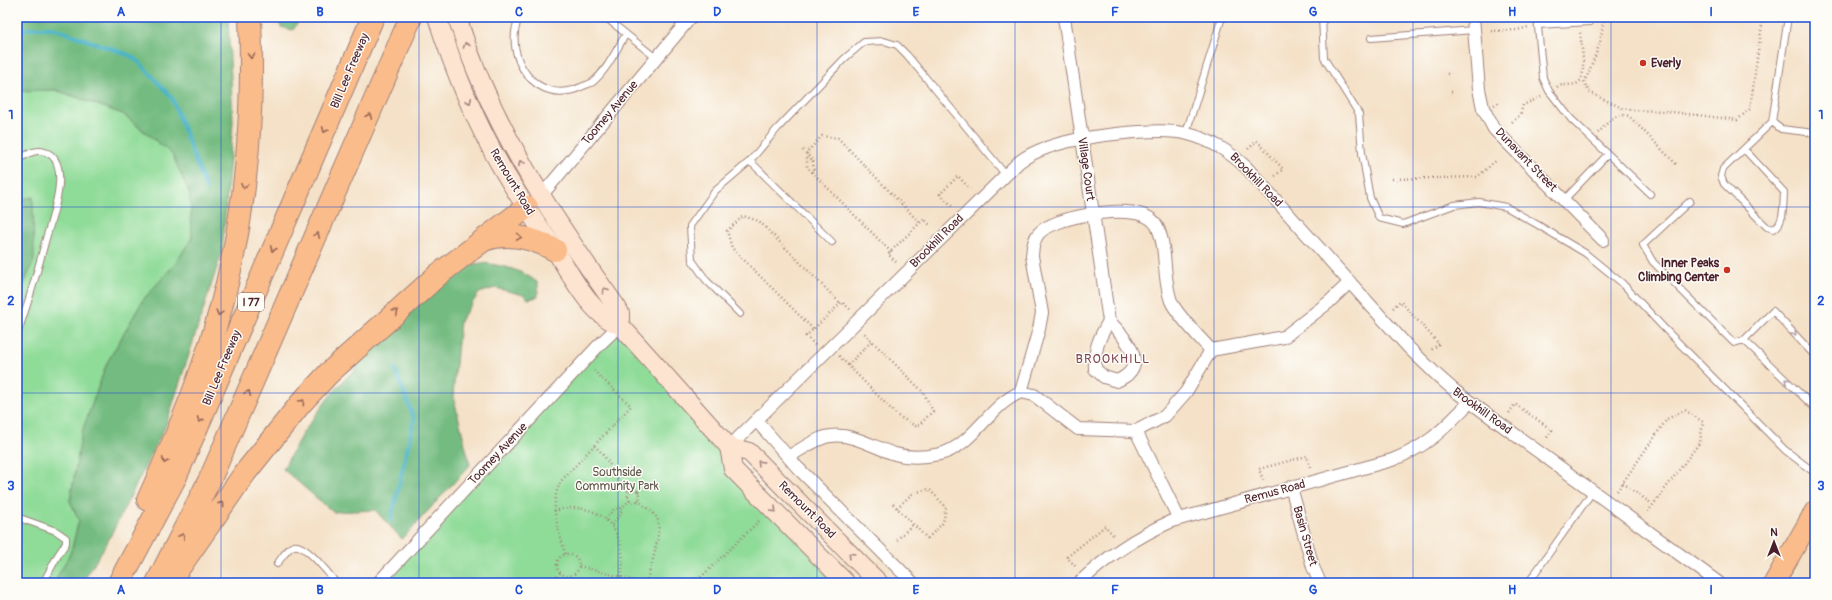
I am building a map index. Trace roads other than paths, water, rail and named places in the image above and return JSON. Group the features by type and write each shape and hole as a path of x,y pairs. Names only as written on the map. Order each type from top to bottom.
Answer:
{"highway":[{"path":"112,583 171,448 201,371 232,265 239,225 247,151 250,109 250,17"},
{"name":"Bill Lee Freeway","path":"119,583 176,476 374,17"},
{"path":"157,583 211,477 411,17"},
{"path":"169,583 245,473 301,403 329,373 439,274 534,202"},
{"path":"481,241 496,237 515,236 536,241 555,250"}],"main road":[{"name":"Remount Road","path":"438,17 448,52 490,145 616,306 620,313 620,325"},
{"name":"Remount Road","path":"458,22 487,95 520,162 534,202 555,250 574,280 601,315 610,322 620,325 729,447 733,469 846,583"},
{"name":"Remount Road","path":"729,447 749,452 879,583"},
{"path":"1774,583 1815,511"}],"street":[{"name":"Toomey Avenue","path":"534,202 691,17"},
{"name":"Village Court","path":"1064,17 1109,321"},
{"name":"Dunavant Street","path":"1473,17 1479,88 1483,108 1494,129 1603,240"},
{"name":"Brookhill Road","path":"729,447 1005,174 1019,162 1046,148 1082,140 1157,130 1186,133 1220,147 1246,166 1409,348 1439,377 1470,402 1719,583"},
{"path":"1021,392 1040,329 1042,313 1032,256 1035,239 1037,234 1044,228 1061,221 1093,214 1128,212 1142,214 1152,219 1157,226 1161,238 1168,290 1172,302 1193,331 1211,350"},
{"path":"788,457 824,438 841,435 896,454 912,457 940,454 951,450 962,442 1005,400 1021,392 1034,395 1078,429 1136,431 1165,416 1186,392 1211,350 1284,337 1329,302 1350,282"},
{"path":"1109,321 1125,338 1133,354 1134,364 1128,374 1117,381 1104,377 1096,369 1094,354 1101,335 1109,321"},
{"name":"Toomey Avenue","path":"378,583 599,345 620,325"},
{"name":"Remus Road","path":"1079,583 1118,549 1144,533 1179,519 1392,460 1412,452 1440,433 1470,402"},
{"path":"756,420 788,457 913,583"},
{"path":"1136,431 1179,519"},
{"name":"Basin Street","path":"1291,487 1313,566 1320,583"}],"lane":[{"path":"519,17 514,28 514,49 521,69 538,85 554,92 570,92 592,82 608,65 626,34"},
{"path":"605,17 656,58"},
{"path":"1186,133 1222,17"},
{"path":"1322,17 1324,58 1359,114 1362,153 1370,198 1379,218 1403,224 1454,205 1479,202 1506,206 1585,253 1622,283 1663,327 1784,450 1815,473"},
{"path":"1537,17 1543,78 1549,92 1571,119 1650,194"},
{"path":"1744,149 1784,192 1782,217 1779,226 1774,229 1767,227 1729,190 1720,176 1723,170 1744,149 1772,122 1788,17"},
{"path":"1538,25 1590,22"},
{"path":"1371,38 1474,30"},
{"path":"740,314 706,280 692,260 690,226 715,191 750,161 777,129 844,59 864,42 884,41 897,45 907,55 1005,174"},
{"path":"1772,122 1781,129 1815,133"},
{"path":"17,160 35,151 46,153 56,162 60,179 57,196 34,283 17,334"},
{"path":"1564,200 1608,154"},
{"path":"750,161 832,242"},
{"path":"1690,201 1643,245 1653,262 1734,343 1744,340 1773,311 1815,356"},
{"path":"1744,340 1815,408"},
{"path":"1528,583 1593,491"},
{"path":"17,517 56,531 66,538 66,544 58,554 42,583"},
{"path":"277,564 292,546 296,545 303,548 322,566 336,583"}],"waterway":[{"path":"17,31 32,28 53,28 129,55 139,62 172,98 206,189"},
{"path":"391,520 414,419 395,369"}],"place":[{"name":"Everly","path":"1643,63"},
{"name":"Inner Peaks Climbing Center","path":"1727,270"}],"district":[{"name":"BROOKHILL","path":"1113,359"}],"park label":[{"name":"Southside Community Park","path":"617,479"}]}
